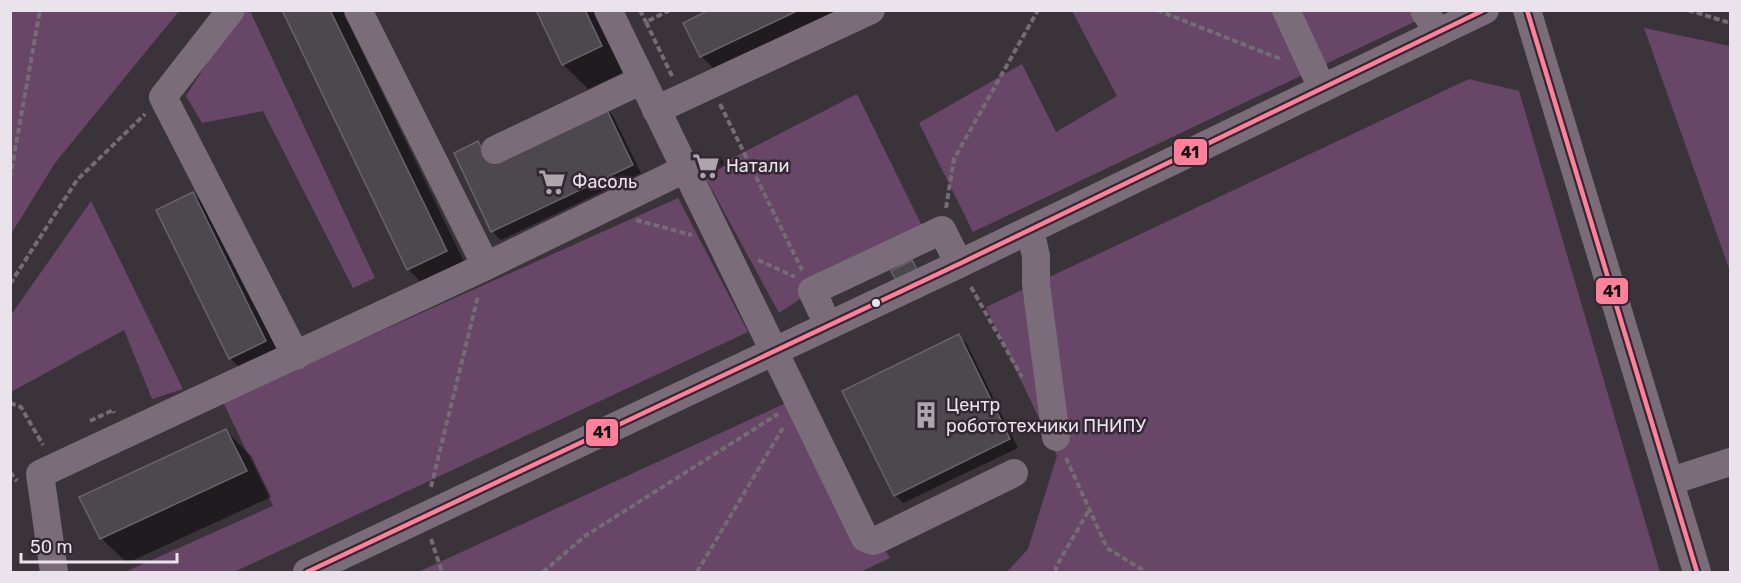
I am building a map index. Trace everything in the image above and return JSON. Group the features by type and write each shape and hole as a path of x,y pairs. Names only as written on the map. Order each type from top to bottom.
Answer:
{"street":[{"path":"231,10 163,97 296,356"},
{"path":"358,10 486,266"},
{"path":"608,10 865,538 873,541 1014,473"},
{"path":"656,110 871,10"},
{"path":"1287,10 1318,80"},
{"path":"307,573 1030,230 1431,22 1485,10"},
{"path":"1527,10 1697,573"},
{"path":"495,150 642,80"},
{"path":"54,573 40,474 296,356 685,169"},
{"path":"817,300 942,230 959,264"},
{"path":"1030,230 1036,256 1036,284 1056,437"},
{"path":"1671,481 1731,462"}],"path":[{"path":"10,178 40,10"},
{"path":"640,10 682,98"},
{"path":"646,22 670,10"},
{"path":"942,230 954,159 1038,10"},
{"path":"1157,10 1318,80"},
{"path":"1688,10 1731,23"},
{"path":"711,85 817,300"},
{"path":"10,284 77,180 163,97"},
{"path":"442,573 430,534 427,515 430,492 486,266"},
{"path":"543,573 585,536 798,401"},
{"path":"698,573 798,401"},
{"path":"10,403 21,407 42,445 52,440"},
{"path":"82,425 113,410 124,435"},
{"path":"1056,573 1056,567 1090,510"}],"shaded area":[{"path":"11,10 179,11 55,163 11,234"},
{"path":"240,11 250,11 375,278 353,288 263,111 202,123 186,96"},
{"path":"1072,11 1437,11 973,232 919,123 1022,64 1056,132 1117,96"},
{"path":"1644,28 1730,46 1730,271"},
{"path":"1469,79 1519,91 1660,572 1007,572 1028,549 1057,456 986,307"},
{"path":"857,94 929,240 812,291 779,313 703,173"},
{"path":"678,198 748,332 234,572 125,572 273,506 223,402"},
{"path":"91,201 183,389 152,399 124,330 11,392 11,315"},
{"path":"788,402 890,558 860,572 418,572"}],"building":[{"path":"282,10 330,10 447,251 407,270"},
{"path":"536,10 585,10 602,46 562,65"},
{"path":"709,10 799,10 700,57 683,23"},
{"path":"605,106 633,165 491,232 454,153 478,141 488,161"},
{"path":"193,192 266,341 229,359 156,210"},
{"path":"912,260 918,272 897,282 891,271"},
{"name":"Центр робототехники ПНИПУ","path":"959,334 1010,439 894,496 842,391"},
{"path":"226,429 247,471 100,539 79,497"}],"transit line":[{"name":"41","path":"307,572 959,264 1484,10"},
{"name":"41","path":"1527,10 1697,572"}],"place":[{"name":"Натали","path":"706,166"},
{"name":"Фасоль","path":"552,182"},
{"name":"Центр робототехники ПНИПУ","path":"926,415"}]}
